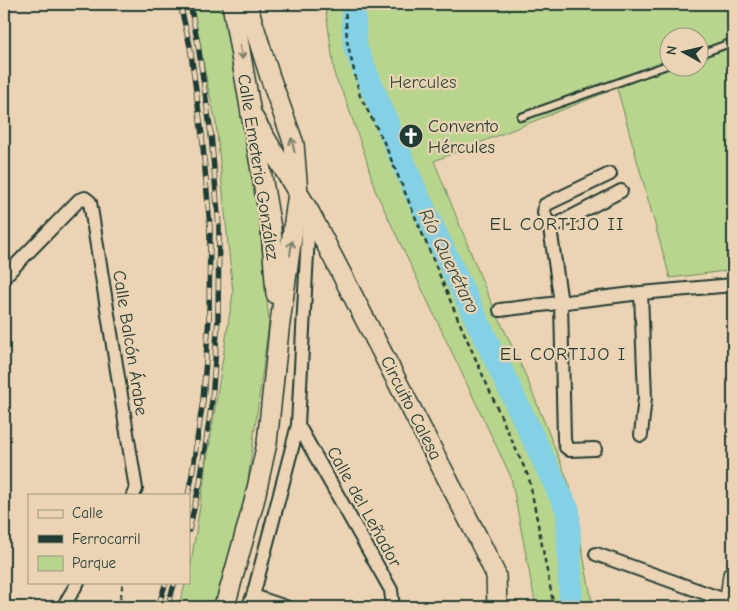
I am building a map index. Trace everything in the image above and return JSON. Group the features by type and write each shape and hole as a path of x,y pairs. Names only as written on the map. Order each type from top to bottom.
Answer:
{"street":[{"name":"Calle Emeterio González","path":"232,4 271,228 279,330"},
{"name":"Calle Emeterio González","path":"222,607 226,602 254,502 267,443 279,330 298,193 294,144 247,4"},
{"path":"246,81 258,72 270,77"},
{"name":"Circuito Calesa","path":"251,114 310,213 496,574 497,607"},
{"path":"595,449 570,450 566,447 564,440 561,303 550,228 544,213 545,206 610,174"},
{"path":"550,228 621,191"},
{"name":"Calle Balcón Árabe","path":"4,276 79,200 85,198 90,202 136,489 134,494"},
{"path":"286,607 250,602 298,425 310,213"},
{"path":"500,310 641,292 733,286"},
{"path":"641,292 644,397 641,435"},
{"name":"Calle del Leñador","path":"298,425 391,590 393,607"},
{"path":"596,554 730,604 733,575"},
{"path":"63,607 77,584"}],"lane":[{"path":"710,50 733,42"},
{"path":"521,116 660,67"}],"path":[{"path":"345,4 347,41 360,96 383,140 458,319 530,478 554,607"},
{"path":"119,607 123,584"}],"green space":[{"path":"190,4 221,4 251,136 269,322 243,518 221,607 178,607 185,584 190,584 190,570 233,293 216,123"},
{"name":"Hercules","path":"325,4 733,4 733,270 670,278 617,88 434,161 487,293 525,374 570,486 593,607 536,607 511,477 375,190 344,95 335,77"}],"waterway":[{"name":"Río Querétaro","path":"353,4 355,47 416,193 568,511 571,607"}],"railway":[{"path":"180,4 190,46 202,135 210,227 209,318 203,400 188,494"},
{"path":"190,4 198,44 211,134 219,227 218,319 212,401 200,483 190,526"},
{"path":"158,607 165,584"},
{"path":"167,607 174,584"}],"place":[{"name":"Convento Hércules","path":"411,136"}],"district":[{"name":"EL CORTIJO II","path":"557,224"},
{"name":"EL CORTIJO I","path":"563,354"}]}
